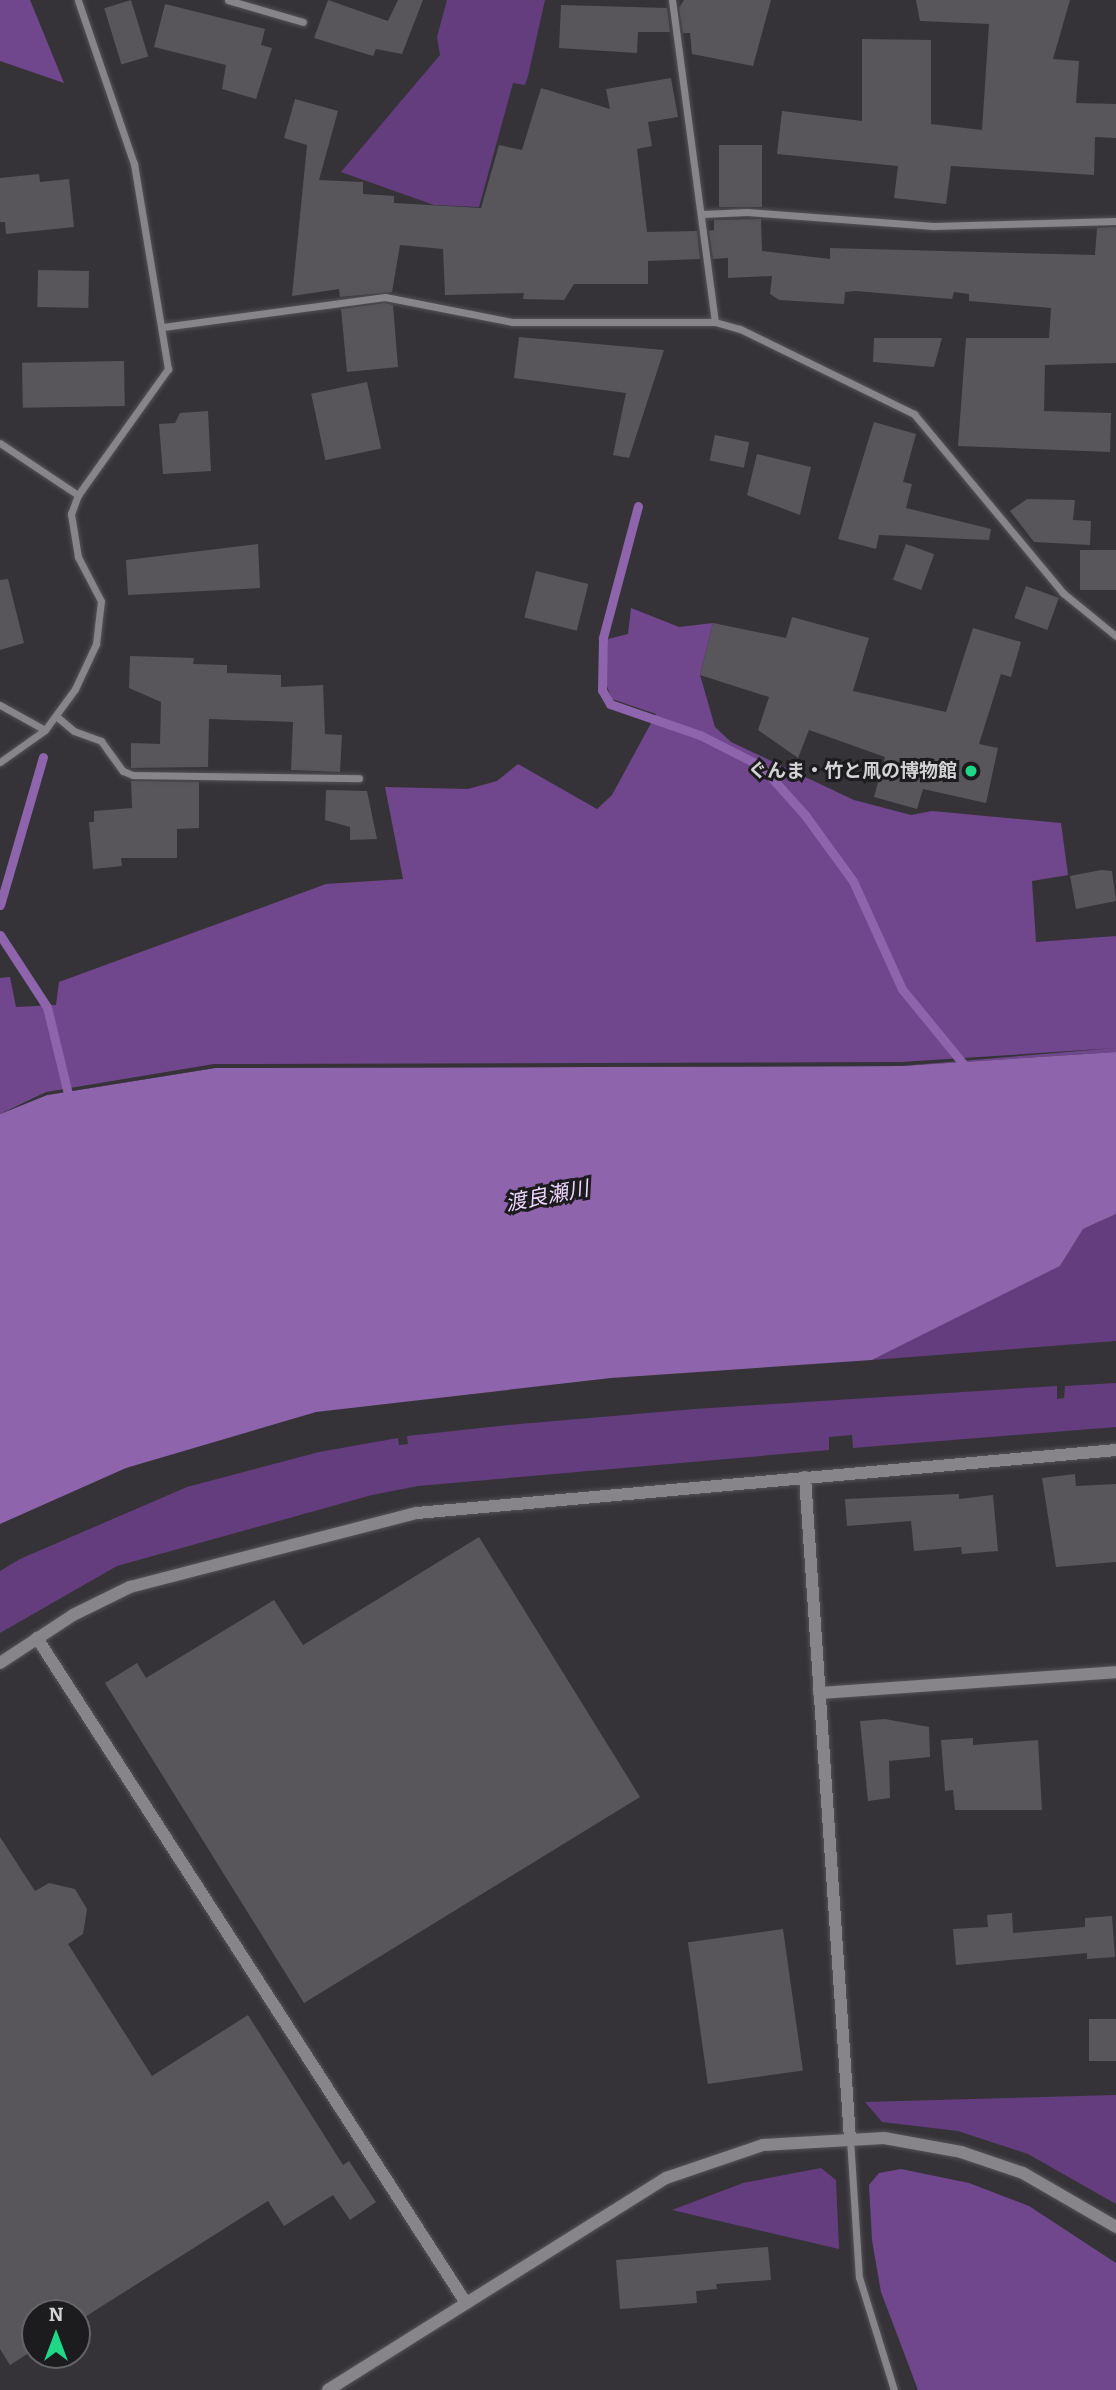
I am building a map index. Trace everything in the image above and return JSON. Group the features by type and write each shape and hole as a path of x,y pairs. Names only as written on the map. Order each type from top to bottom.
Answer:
{"street":[{"path":"0,762 45,730 56,716 96,644 103,614 72,530 78,495 165,377 163,327 134,164 78,0"},
{"path":"228,0 303,22"},
{"path":"672,0 715,322"},
{"path":"702,214 747,212 933,226 1116,221"},
{"path":"163,327 385,297 512,322 715,322 771,342 914,414 1063,593 1116,636"},
{"path":"0,443 78,495"},
{"path":"0,705 45,730"},
{"path":"56,716 74,731 100,741 115,763 133,775 359,778"},
{"path":"0,1663 37,1638 130,1587 354,1525 417,1513 1116,1450"},
{"path":"805,1477 859,2277 894,2390"},
{"path":"37,1638 466,2303"},
{"path":"819,1693 1116,1672"},
{"path":"328,2390 666,2178 763,2145 850,2138 924,2144 993,2162 1066,2194 1116,2227"}],"shaded area":[{"path":"0,0 30,0 64,83 0,61"},
{"path":"447,0 545,0 528,76 525,85 513,83 479,207 434,205 341,172 440,55 437,37"},
{"path":"631,608 679,627 713,623 700,675 715,727 731,742 854,800 911,815 932,811 1061,823 1068,875 1032,881 1036,942 1116,936 1116,1052 901,1066 215,1068 47,1095 0,1114 0,978 10,977 16,1007 56,1005 59,982 326,884 403,879 385,787 468,789 497,781 518,764 597,809 612,795 656,714 612,699 606,684 608,639 628,634"},
{"path":"1116,1214 1116,1341 872,1360 1060,1266 1083,1229"},
{"path":"1116,1383 1116,1427 853,1448 852,1435 829,1437 829,1450 418,1486 372,1495 117,1566 0,1633 0,1571 20,1559 187,1487 319,1452 398,1438 399,1445 408,1444 407,1436 695,1409 1057,1386 1057,1399 1064,1398 1065,1386"},
{"path":"1116,2095 1116,2204 1028,2154 958,2131 882,2122 865,2102"},
{"path":"821,2168 836,2180 839,2249 672,2210 743,2183"},
{"path":"901,2169 969,2183 1029,2206 1116,2263 1116,2390 918,2390 881,2292 872,2240 869,2185 879,2173"}],"water":[{"name":"渡良瀬川","path":"1116,1052 1116,1214 1083,1229 1060,1266 872,1360 611,1378 316,1412 126,1468 0,1524 0,1114 47,1095 215,1068 901,1066"}],"pier":[{"path":"1116,1048 901,1066 215,1068 47,1095 0,1114 46,1092 214,1064 901,1062"}],"building":[{"path":"131,0 148,56 121,65 104,8"},
{"path":"328,0 388,21 398,0 423,0 402,54 376,49 373,56 314,38"},
{"path":"684,0 771,0 753,66 692,54 690,33 683,33 679,8"},
{"path":"916,0 1070,0 1053,59 1079,61 1076,103 1116,104 1116,138 1095,137 1094,175 951,166 946,204 894,198 898,166 777,154 782,111 862,121 862,39 931,40 931,124 982,130 989,24 920,21"},
{"path":"165,4 265,29 261,45 272,48 256,99 222,89 226,65 154,47"},
{"path":"561,5 667,8 670,32 638,32 637,53 559,48"},
{"path":"671,78 678,117 648,122 652,146 637,149 647,232 697,231 700,259 648,261 648,284 574,284 564,300 523,299 524,293 445,295 443,249 400,245 392,292 340,297 339,289 292,296 307,145 284,138 295,99 338,111 319,180 363,182 363,194 394,196 394,203 481,208 499,145 522,150 541,88 610,109 606,89"},
{"path":"719,145 762,145 762,207 719,207"},
{"path":"39,174 40,182 69,179 74,227 6,234 5,222 0,222 0,178"},
{"path":"761,219 762,251 830,259 830,248 1095,255 1097,228 1116,227 1116,363 1045,365 1044,411 1111,413 1110,452 958,446 966,338 1049,338 1051,308 969,301 969,294 954,292 952,299 845,292 844,304 779,300 770,294 772,276 728,278 728,258 713,259 709,231 714,230 714,220"},
{"path":"38,270 89,271 88,308 37,307"},
{"path":"385,303 393,305 398,367 347,372 341,309"},
{"path":"519,337 664,350 629,458 613,455 626,393 514,378"},
{"path":"874,338 942,338 934,367 873,362"},
{"path":"124,361 125,406 23,408 22,363"},
{"path":"367,382 381,449 325,460 311,394"},
{"path":"208,411 211,471 163,474 159,424 175,423 180,413"},
{"path":"874,422 916,434 903,482 912,484 906,508 991,529 989,540 879,535 876,549 838,539"},
{"path":"715,435 749,442 744,468 710,460"},
{"path":"757,454 811,467 800,515 747,495"},
{"path":"1027,499 1075,500 1073,520 1091,521 1090,545 1034,542 1010,511"},
{"path":"258,544 260,588 128,595 126,560"},
{"path":"906,544 934,554 921,590 893,580"},
{"path":"1080,550 1116,550 1116,590 1080,590"},
{"path":"536,571 588,584 577,631 524,618"},
{"path":"8,579 24,643 0,650 0,580"},
{"path":"1026,586 1059,598 1047,630 1014,618"},
{"path":"792,617 869,638 853,691 946,712 973,628 1021,642 1011,677 1001,674 979,744 998,748 986,803 923,789 917,809 874,797 885,757 809,730 798,758 758,730 769,697 700,675 713,623 786,638"},
{"path":"130,656 194,658 193,664 227,665 227,673 281,675 281,687 323,685 325,734 342,735 340,772 291,770 293,722 209,719 208,767 131,768 131,743 160,744 161,702 129,688"},
{"path":"131,781 199,782 199,828 177,829 177,858 121,858 122,866 93,869 89,822 94,822 94,811 132,808"},
{"path":"326,790 367,791 377,839 350,840 350,827 325,820"},
{"path":"1101,870 1112,871 1116,901 1076,909 1070,876"},
{"path":"1075,1474 1076,1486 1116,1484 1116,1562 1056,1567 1042,1478"},
{"path":"959,1494 959,1499 993,1495 998,1551 962,1554 961,1547 914,1551 911,1521 847,1526 845,1499"},
{"path":"479,1537 640,1797 304,2003 105,1683 137,1663 146,1678 274,1600 303,1645"},
{"path":"885,1719 929,1727 930,1757 889,1761 890,1798 868,1801 860,1721"},
{"path":"973,1738 973,1745 1038,1740 1042,1810 955,1810 953,1790 945,1791 941,1740"},
{"path":"0,1837 35,1891 49,1883 75,1889 87,1909 83,1934 68,1944 152,2076 248,2015 343,2165 349,2161 376,2202 350,2220 333,2195 284,2226 268,2201 91,2313 91,2299 21,2299 21,2358 10,2365 0,2349"},
{"path":"1012,1913 1013,1933 1085,1927 1085,1918 1112,1916 1115,1957 1087,1959 1087,1953 956,1965 953,1929 988,1927 987,1915"},
{"path":"783,1929 803,2071 708,2084 688,1942"},
{"path":"1089,2019 1116,2019 1116,2061 1089,2061"},
{"path":"768,2247 771,2280 716,2284 717,2289 696,2291 697,2303 620,2309 616,2260"}],"waterway":[{"path":"638,506 603,638 602,690 610,704 700,735 761,766 805,815 853,881 902,989 969,1071"},
{"path":"0,905 43,757"},
{"path":"0,935 47,1007 70,1102"}],"place":[{"name":"ぐんま・竹と凧の博物館","path":"971,771"}]}
